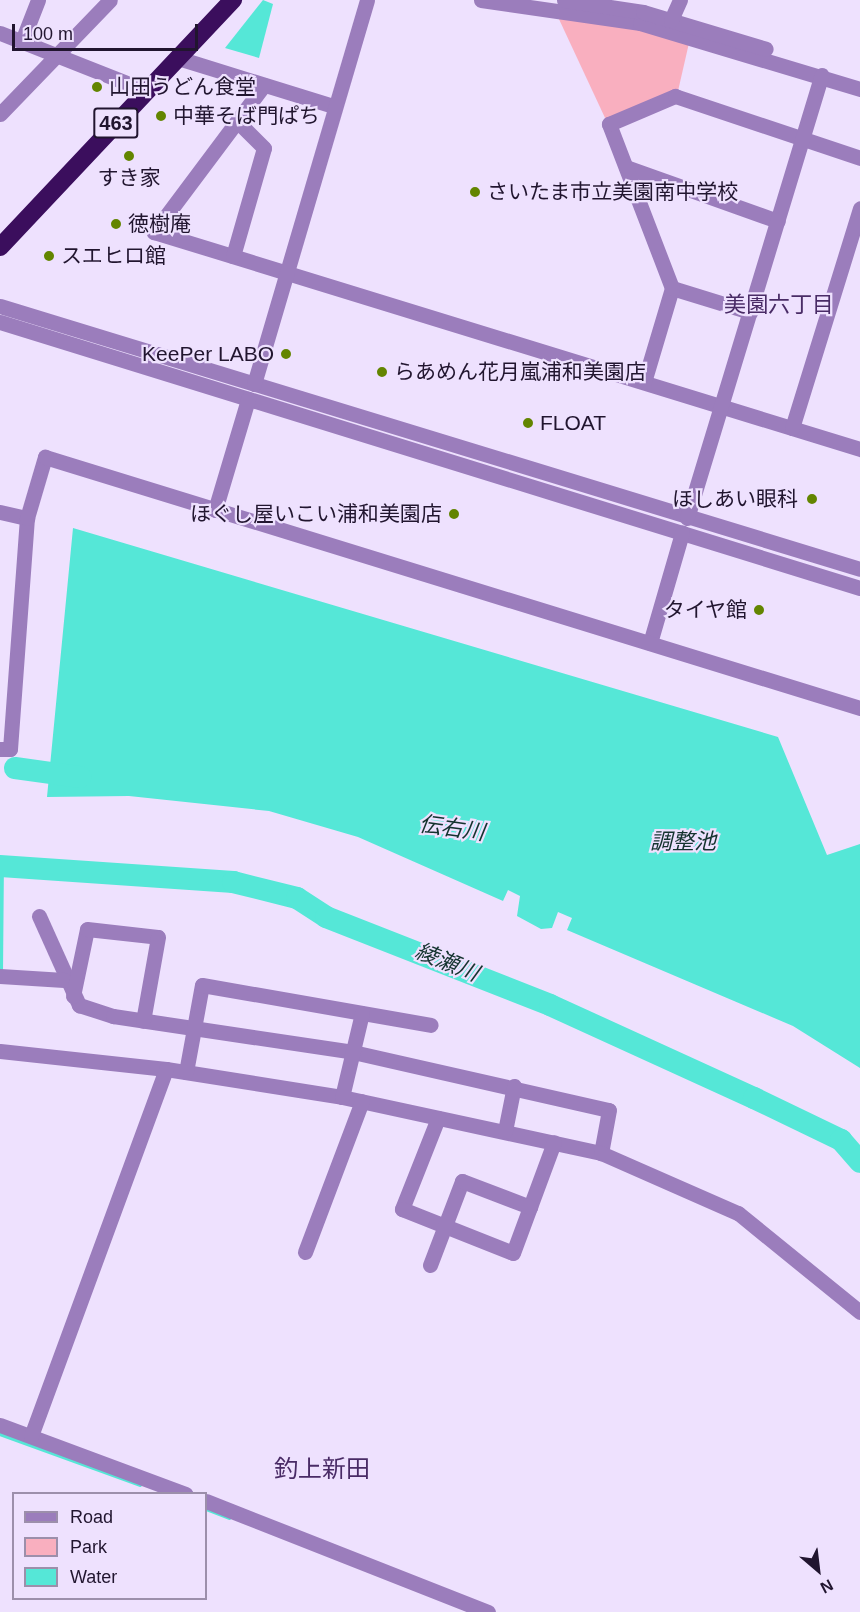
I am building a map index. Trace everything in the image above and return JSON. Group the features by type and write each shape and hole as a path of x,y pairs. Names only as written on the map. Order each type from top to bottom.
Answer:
{"highway":[{"name":"463","path":"0,247 233,0"}],"street":[{"path":"22,41 38,0"},
{"path":"0,114 110,0"},
{"path":"254,384 288,272 333,105 367,0"},
{"path":"481,0 640,23 822,75 860,89"},
{"path":"564,0 671,20 860,80"},
{"path":"671,20 680,0"},
{"path":"0,33 147,91"},
{"path":"178,58 333,105"},
{"path":"687,518 822,75"},
{"path":"264,85 154,232 860,449"},
{"path":"644,382 672,288 609,124 675,96 860,158"},
{"path":"233,256 264,148 237,122"},
{"path":"626,167 778,221"},
{"path":"792,428 860,208"},
{"path":"672,288 750,312"},
{"path":"0,306 687,518 860,569"},
{"path":"0,322 860,588"},
{"path":"215,510 248,399"},
{"path":"0,748 10,749 27,518 45,457 860,708"},
{"path":"0,513 27,518"},
{"path":"650,643 682,533"},
{"path":"39,916 64,980 79,1005 143,1021 353,1052 514,1086 609,1110 601,1153"},
{"path":"73,996 87,929 158,937 143,1021"},
{"path":"0,976 64,980"},
{"path":"186,1072 202,985 431,1025"},
{"path":"342,1097 363,1013"},
{"path":"0,1051 166,1069 342,1097 601,1153 738,1213 860,1312"},
{"path":"31,1436 166,1069"},
{"path":"505,1131 514,1086"},
{"path":"305,1252 362,1101"},
{"path":"438,1118 402,1209 513,1253 554,1142"},
{"path":"430,1265 462,1181 530,1207"},
{"path":"0,1425 181,1492"},
{"path":"207,1501 488,1612"}],"green space":[{"path":"558,17 640,28 689,43 678,91 606,120"}],"water":[{"path":"263,0 273,4 259,58 225,48"},
{"name":"調整池","path":"73,528 778,737 827,855 860,844 860,1068 793,1026 567,930 572,918 558,912 552,928 541,929 517,916 520,896 508,890 503,901 358,837 269,811 129,796 47,797"}],"waterway":[{"name":"伝右川","path":"15,768 80,777"},
{"name":"綾瀬川","path":"0,866 233,882 297,898 326,917 550,1005 754,1098 841,1140 860,1162"},
{"path":"1,973 2,866"},
{"path":"0,1434 140,1485"},
{"path":"207,1509 229,1518"}],"place":[{"name":"山田うどん食堂","path":"97,87"},
{"name":"中華そば門ぱち","path":"161,116"},
{"name":"すき家","path":"129,156"},
{"name":"さいたま市立美園南中学校","path":"475,192"},
{"name":"徳樹庵","path":"116,224"},
{"name":"スエヒロ館","path":"49,256"},
{"name":"KeePer LABO","path":"286,354"},
{"name":"らあめん花月嵐浦和美園店","path":"382,372"},
{"name":"FLOAT","path":"528,423"},
{"name":"ほしあい眼科","path":"812,499"},
{"name":"ほぐし屋いこい浦和美園店","path":"454,514"},
{"name":"タイヤ館","path":"759,610"}],"district":[{"name":"美園六丁目","path":"779,305"},
{"name":"釣上新田","path":"322,1469"}]}
